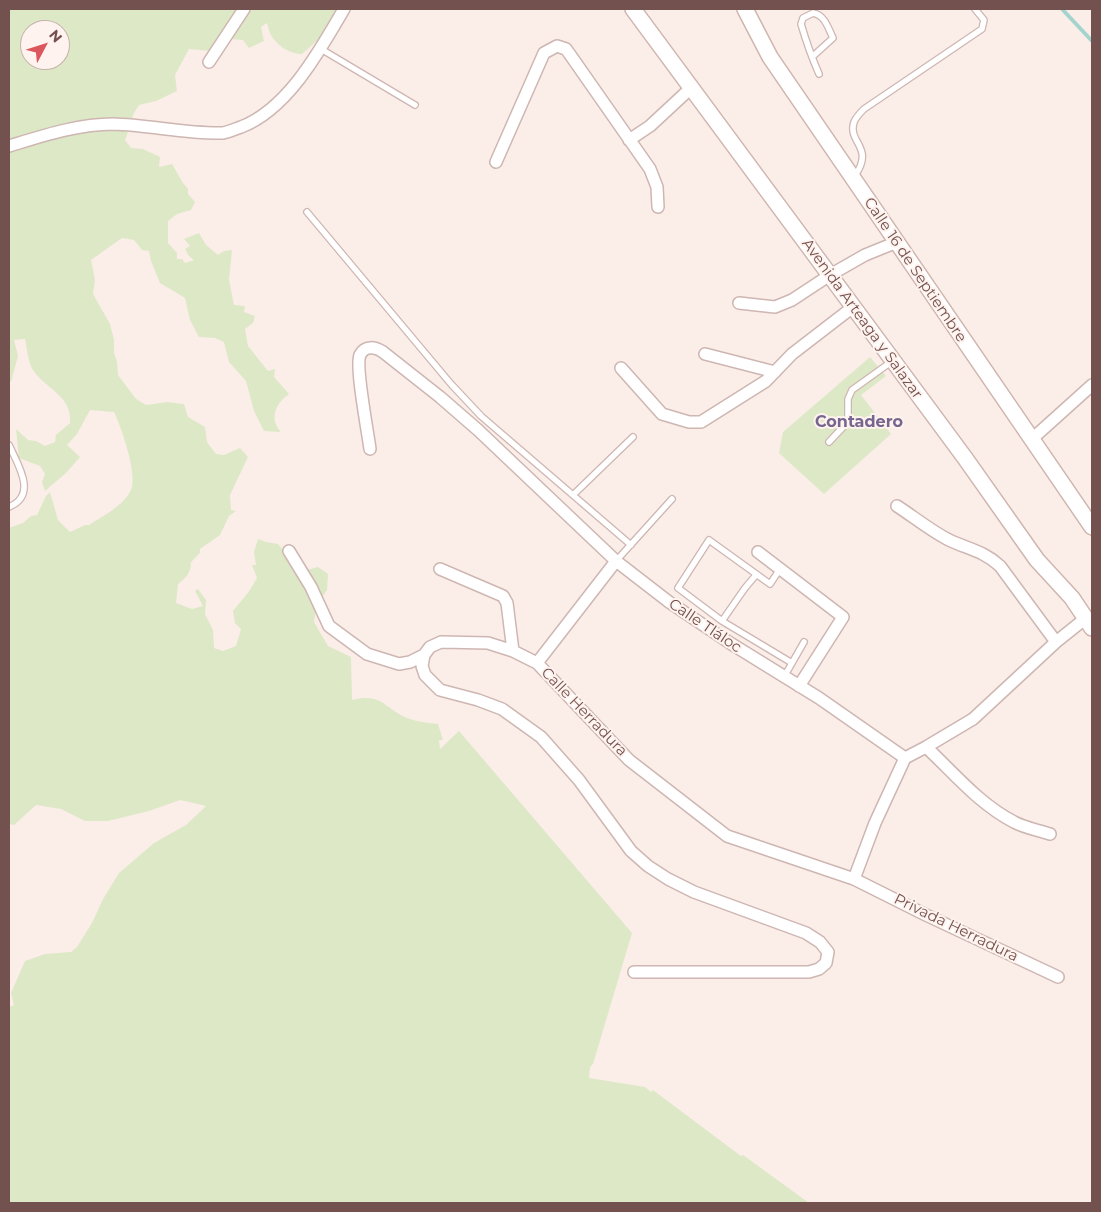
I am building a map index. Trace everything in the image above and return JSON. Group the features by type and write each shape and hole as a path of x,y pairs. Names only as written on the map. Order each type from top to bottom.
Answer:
{"street":[{"path":"209,62 244,9"},
{"path":"9,146 84,127 112,124 226,133 250,123 269,110 293,86 308,68 344,9"},
{"name":"Avenida Arteaga y Salazar","path":"633,9 893,361 1037,560 1090,620"},
{"name":"Calle 16 de Septiembre","path":"745,9 770,57 1092,527"},
{"path":"496,162 544,53 558,46 566,49 650,169 656,187 658,207"},
{"path":"629,140 650,126 692,87"},
{"path":"739,303 775,307 792,300 865,255 897,242"},
{"path":"621,368 662,414 689,422 701,422 766,381 792,354 853,307"},
{"name":"Calle Tláloc","path":"370,449 358,360 360,354 369,347 375,347 440,397 550,496 616,561 674,595 730,643 819,698 905,758"},
{"path":"705,354 775,372"},
{"path":"1032,439 1092,385"},
{"path":"897,506 948,540 977,550 991,558 1000,566 1056,642"},
{"name":"Calle Herradura","path":"289,551 311,588 330,626 368,654 399,664 410,662 424,655 436,643 454,641 488,643 513,651 537,663 629,760 727,836 854,879"},
{"path":"758,552 844,617 799,686"},
{"path":"537,663 616,561"},
{"path":"440,569 503,596 507,603 513,651"},
{"path":"854,879 875,823 905,758 973,719 1056,642 1090,620"},
{"path":"424,655 422,666 425,675 440,690 478,700 502,709 541,737 579,780 631,851 648,866 694,892 806,933 820,942 828,952 826,964 819,969 809,972 634,972"},
{"path":"926,747 988,806 1014,822 1050,834"},
{"name":"Privada Herradura","path":"854,879 1058,977"}],"lane":[{"path":"853,178 862,166 862,152 852,132 854,121 864,109 982,29 984,20 974,9"},
{"path":"812,57 834,38 824,19 819,14 813,13 803,18 801,24 812,57 819,74"},
{"path":"320,49 415,105"},
{"path":"308,212 481,416 631,545"},
{"path":"829,442 844,426 848,418 848,399 852,390 893,361"},
{"path":"573,494 633,437"},
{"path":"9,445 23,476 24,491 16,504 9,507"},
{"path":"616,561 672,499"},
{"path":"780,569 770,584 734,556 709,540 674,595 792,663"},
{"path":"722,621 756,575"},
{"path":"784,677 804,642"}],"green space":[{"path":"9,9 343,9 320,38 302,54 293,53 280,46 271,35 267,23 261,27 264,41 249,48 243,40 231,39 211,51 189,49 175,75 177,91 156,101 139,105 132,118 125,140 131,148 143,149 160,157 159,167 172,164 188,189 188,194 195,202 191,210 177,214 168,221 168,243 177,253 177,259 182,259 185,263 194,260 185,249 190,246 184,239 199,233 206,245 218,255 224,251 232,250 229,280 234,305 245,306 244,312 255,316 253,323 245,329 248,346 268,371 275,369 274,377 289,394 280,402 275,412 275,422 281,432 264,431 254,411 246,381 229,362 224,342 215,338 199,337 190,320 185,298 160,283 149,251 142,250 134,240 122,238 91,260 95,280 93,294 110,324 118,375 136,399 146,405 167,402 184,404 188,417 205,427 207,442 216,454 224,455 240,448 248,457 230,495 231,510 236,511 229,516 220,535 200,549 200,553 191,562 188,575 178,584 176,603 192,609 203,606 195,591 198,589 206,600 205,614 213,630 214,648 223,651 236,646 241,629 235,623 233,611 257,578 252,565 256,565 254,552 258,539 278,544 297,566 307,570 318,567 328,574 327,590 317,605 314,622 328,646 351,657 352,700 371,698 378,700 410,719 438,724 443,740 439,740 440,749 459,731 632,933 593,1064 590,1067 589,1078 645,1087 651,1092 653,1090 741,1156 743,1155 809,1203 9,1203 9,1007 14,1005 11,993 25,961 45,954 71,952 77,947 119,873 154,843 186,825 206,806 180,800 149,811 108,821 85,821 61,809 36,805 14,825 9,824 9,528 23,523 31,516 37,515 46,496 50,492 58,520 70,532 89,525 118,506 131,490 133,483 131,462 114,412 90,410 77,434 67,445 80,457 66,473 45,491 42,482 45,474 40,466 19,458 16,429 28,440 36,441 45,446 55,442 56,435 70,423 70,414 63,399 31,367 25,339 14,340 18,356 11,382 9,381"},
{"path":"870,357 886,376 861,395 891,434 824,494 779,453 783,432"}],"waterway":[{"path":"1062,9 1092,41"}],"district":[{"name":"Contadero","path":"859,422"}]}
